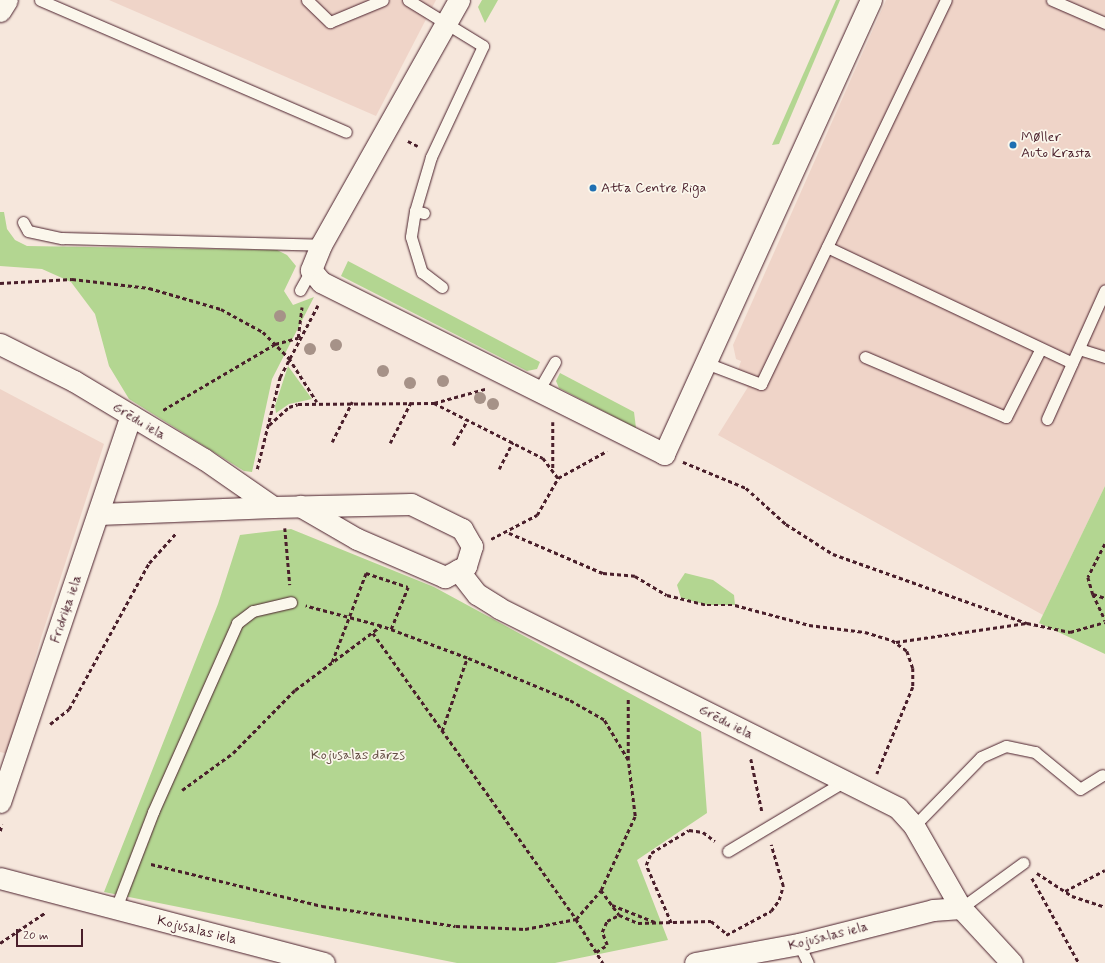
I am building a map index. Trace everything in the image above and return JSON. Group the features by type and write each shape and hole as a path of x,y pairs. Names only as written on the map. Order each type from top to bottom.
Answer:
{"street":[{"path":"0,11 7,0"},
{"path":"459,0 320,245 311,270 328,286 626,438 664,454 871,0"},
{"name":"Grēdu iela","path":"0,344 74,381 255,494 286,506 445,577 458,570 477,594 499,608 898,808 914,826 961,908 1012,963"},
{"name":"Fridriķa iela","path":"0,802 99,514 136,419"},
{"path":"99,514 286,506 410,504 462,529 472,546 466,566 458,570"},
{"name":"Kojusalas iela","path":"0,878 324,963"},
{"name":"Kojusalas iela","path":"695,963 799,944 933,910 961,908"}],"lane":[{"path":"40,0 346,132"},
{"path":"307,0 330,22 383,0"},
{"path":"408,0 482,46 431,157 419,212 410,237 422,272 442,286"},
{"path":"706,363 761,384 946,0"},
{"path":"1052,0 1105,23"},
{"path":"24,222 28,231 62,238 320,245"},
{"path":"827,248 1040,350 1072,363"},
{"path":"300,290 311,270"},
{"path":"1047,419 1105,290"},
{"path":"1079,349 1105,357"},
{"path":"865,358 1006,417 1040,350"},
{"path":"537,392 555,362"},
{"path":"116,908 153,812 237,623 253,611 291,602"},
{"path":"914,826 981,757 1006,746 1036,752 1080,789 1102,775"},
{"path":"728,851 845,781"},
{"path":"961,908 1024,863"},
{"path":"799,944 808,963"}],"path":[{"path":"0,283 72,279 149,288 221,309 263,332 289,358 317,402"},
{"path":"255,494 259,453 269,425 274,397 298,338 328,286"},
{"path":"298,338 300,290"},
{"path":"136,419 275,344 298,338"},
{"path":"269,425 289,407 317,402 353,401 434,403 512,380"},
{"path":"332,442 353,401"},
{"path":"390,443 411,402"},
{"path":"434,403 543,458 558,478"},
{"path":"553,471 553,416 559,404"},
{"path":"453,445 468,419"},
{"path":"626,438 558,478 537,515 508,533 603,573 635,576 667,594 707,605 735,605 809,625 872,633 896,642 908,651 913,668 913,687 869,794"},
{"path":"499,469 513,442"},
{"path":"664,454 746,488 786,524 833,554 1027,623 1070,632 1105,621 1093,594 1088,577 1105,544"},
{"path":"286,506 291,602 391,629 467,658 569,700 604,720 628,760"},
{"path":"47,727 68,709 149,563 195,510"},
{"path":"391,629 418,565"},
{"path":"332,662 351,617 366,574 408,587"},
{"path":"1093,594 1105,598"},
{"path":"896,642 1027,623"},
{"path":"153,812 233,753 295,690 382,626"},
{"path":"373,633 576,919 603,963"},
{"path":"442,732 467,658"},
{"path":"135,860 322,906 456,926 525,929 576,919 601,890 635,816 628,760 628,673"},
{"path":"726,933 771,911 779,900 783,886 767,828 751,759 758,738"},
{"path":"671,923 646,865 651,853 689,830 703,832 728,851"},
{"path":"1024,863 1065,892 1105,907"},
{"path":"1024,863 1079,963"},
{"path":"1065,892 1105,870"},
{"path":"601,890 619,915 645,925 656,922"},
{"path":"611,904 656,922 671,923 711,921 726,933"},
{"path":"0,943 51,910"},
{"path":"596,952 607,945 602,932 607,921 619,915"},
{"path":"726,933 726,958"}],"shaded area":[{"path":"109,0 436,0 376,116"},
{"path":"886,0 1105,0 1105,486 1043,615 718,435 748,387 735,379 741,361 736,359 733,345"},
{"path":"0,389 104,444 41,638 8,754 0,752"}],"green space":[{"path":"482,0 498,0 485,23 478,7"},
{"path":"836,0 840,0 779,144 772,145"},
{"path":"0,212 4,212 7,229 15,240 27,246 277,250 287,255 296,266 284,291 293,305 314,297 272,379 252,472 244,471 129,399 109,366 95,314 71,282 42,269 0,266"},
{"path":"348,261 540,362 537,369 527,371 341,276"},
{"path":"288,366 312,399 289,404 276,413 275,406"},
{"path":"560,373 634,412 636,428 559,388 556,381"},
{"path":"1105,486 1105,654 1039,623"},
{"name":"Kojusalas dārzs","path":"291,529 434,587 701,732 707,813 637,860 668,940 555,963 457,963 104,892 218,604 240,535"},
{"path":"685,573 713,580 734,595 735,605 707,605 681,598 677,585"}],"place":[{"name":"Møller Auto Krasta","path":"1013,145"},
{"name":"Atta Centre Riga","path":"593,188"}]}
